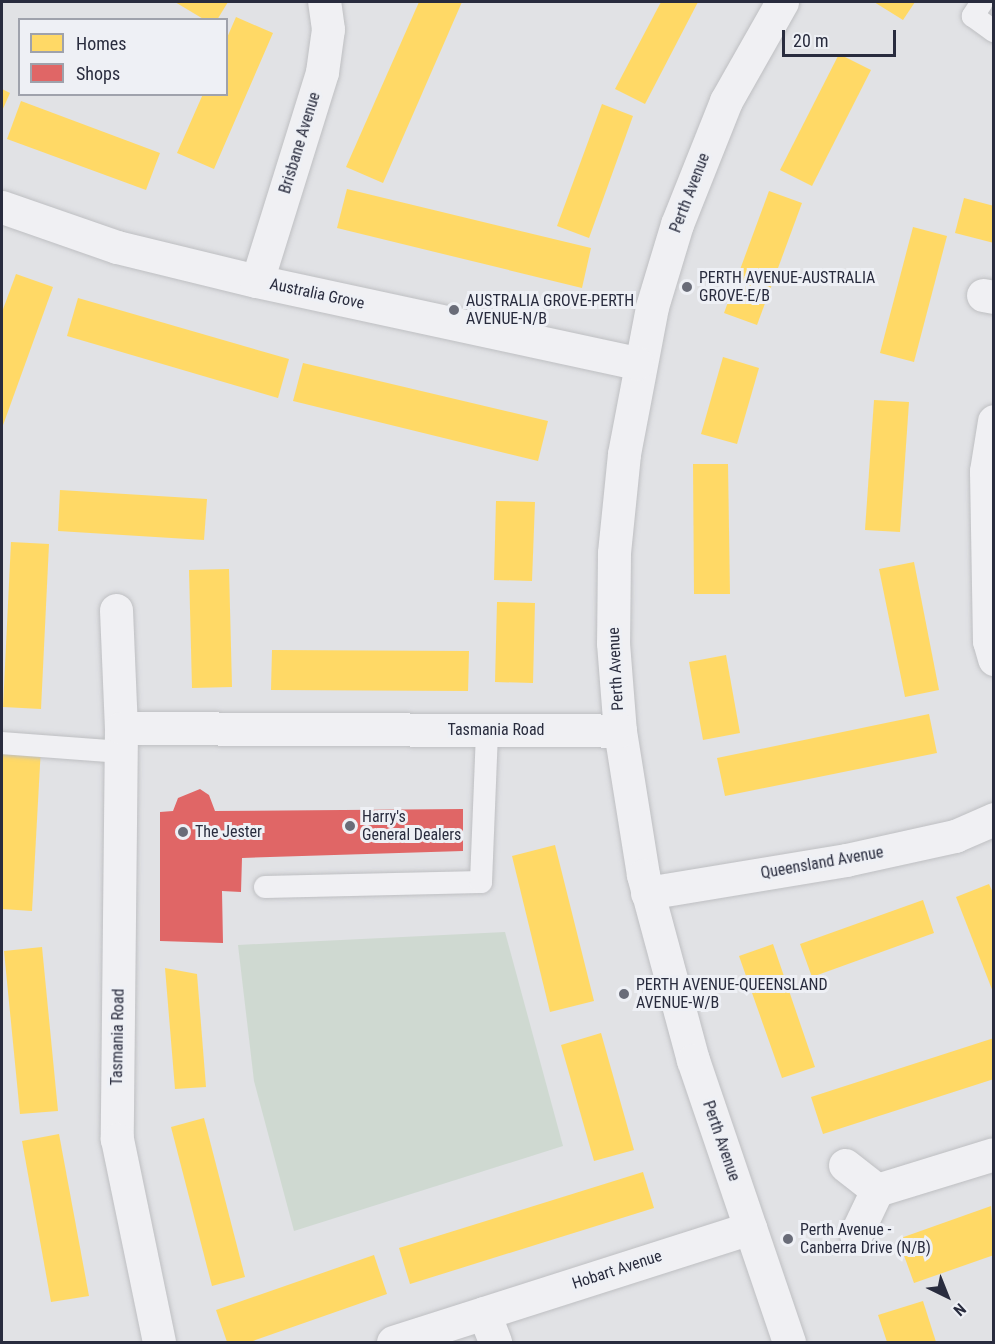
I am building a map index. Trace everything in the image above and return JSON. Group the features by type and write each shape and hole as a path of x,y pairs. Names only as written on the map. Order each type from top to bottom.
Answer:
{"street":[{"name":"Brisbane Avenue","path":"257,281 322,72 328,29 324,2"},
{"name":"Perth Avenue","path":"782,2 726,101 677,224 638,363 614,553 620,731 647,893 693,1060 789,1342"},
{"name":"Australia Grove","path":"2,207 117,247 257,281 638,363"},
{"path":"993,421 986,471 988,641 993,659"},
{"name":"Tasmania Road","path":"116,610 121,740 117,1139 159,1342"},
{"name":"Tasmania Road","path":"121,740 487,730 620,731"},
{"name":"Queensland Avenue","path":"647,893 846,860 955,836 993,819"},
{"path":"856,1234 877,1190 993,1154"},
{"path":"845,1165 877,1190"},
{"name":"Hobart Avenue","path":"393,1342 490,1328 750,1228"}],"lane":[{"path":"982,2 973,16 993,31"},
{"path":"265,887 481,882 487,730"},
{"path":"2,743 121,740"}],"shaded area":[{"path":"505,932 563,1146 294,1231 254,1081 238,945"}],"building: Homes":[{"path":"175,2 228,2 218,18 202,18"},
{"path":"419,2 462,2 383,183 346,167"},
{"path":"661,2 698,2 645,104 615,89"},
{"path":"874,2 915,2 903,20"},
{"path":"236,17 273,33 214,169 177,153 202,96 228,96 228,35"},
{"path":"839,54 871,70 812,186 780,170"},
{"path":"2,89 10,93 2,111"},
{"path":"21,101 160,153 146,190 7,139"},
{"path":"602,104 633,116 589,238 557,226"},
{"path":"347,189 591,248 582,288 337,228"},
{"path":"769,191 802,203 757,325 724,313"},
{"path":"964,198 994,206 994,243 955,233"},
{"path":"913,227 947,236 914,362 880,353"},
{"path":"16,274 53,287 2,428 2,312"},
{"path":"78,298 289,359 278,398 67,336"},
{"path":"723,357 759,368 737,444 701,434"},
{"path":"303,363 548,421 538,461 293,401"},
{"path":"874,400 909,402 900,532 865,530"},
{"path":"693,464 728,464 730,594 694,594"},
{"path":"60,490 207,499 204,540 58,531"},
{"path":"496,501 535,502 532,581 494,580"},
{"path":"11,542 49,544 41,709 3,707"},
{"path":"914,562 939,690 905,697 879,569"},
{"path":"229,569 232,687 192,688 189,570"},
{"path":"497,602 535,603 533,683 495,682"},
{"path":"272,650 469,651 468,691 271,690"},
{"path":"726,655 740,733 703,740 689,662"},
{"path":"929,714 937,753 725,796 717,758"},
{"path":"3,745 41,747 32,911 2,909"},
{"path":"555,845 594,1001 550,1012 512,856"},
{"path":"989,884 994,895 993,992 956,897"},
{"path":"923,900 934,933 812,977 800,944"},
{"path":"773,944 815,1067 782,1078 739,956"},
{"path":"42,947 58,1111 20,1114 4,951"},
{"path":"165,968 197,974 206,1087 175,1089"},
{"path":"601,1033 634,1150 594,1161 561,1045"},
{"path":"994,1038 994,1079 823,1134 811,1097"},
{"path":"204,1118 245,1277 212,1286 171,1127"},
{"path":"59,1134 89,1296 51,1302 22,1141"},
{"path":"643,1172 654,1208 410,1284 399,1248"},
{"path":"991,1206 994,1255 914,1283 898,1239"},
{"path":"374,1255 387,1294 250,1342 227,1342 216,1310"},
{"path":"923,1301 936,1342 887,1342 878,1315"}],"building: Shops":[{"path":"200,789 209,795 215,811 463,809 463,851 242,858 241,892 222,891 223,943 160,941 160,812 173,811 178,798"}],"place":[{"name":"PERTH AVENUE-AUSTRALIA GROVE-E/B","path":"687,287"},
{"name":"AUSTRALIA GROVE-PERTH AVENUE-N/B","path":"454,310"},
{"name":"Harry's General Dealers","path":"350,826"},
{"name":"The Jester","path":"183,832"},
{"name":"PERTH AVENUE-QUEENSLAND AVENUE-W/B","path":"624,994"},
{"name":"Perth Avenue - Canberra Drive (N/B)","path":"788,1239"}]}
